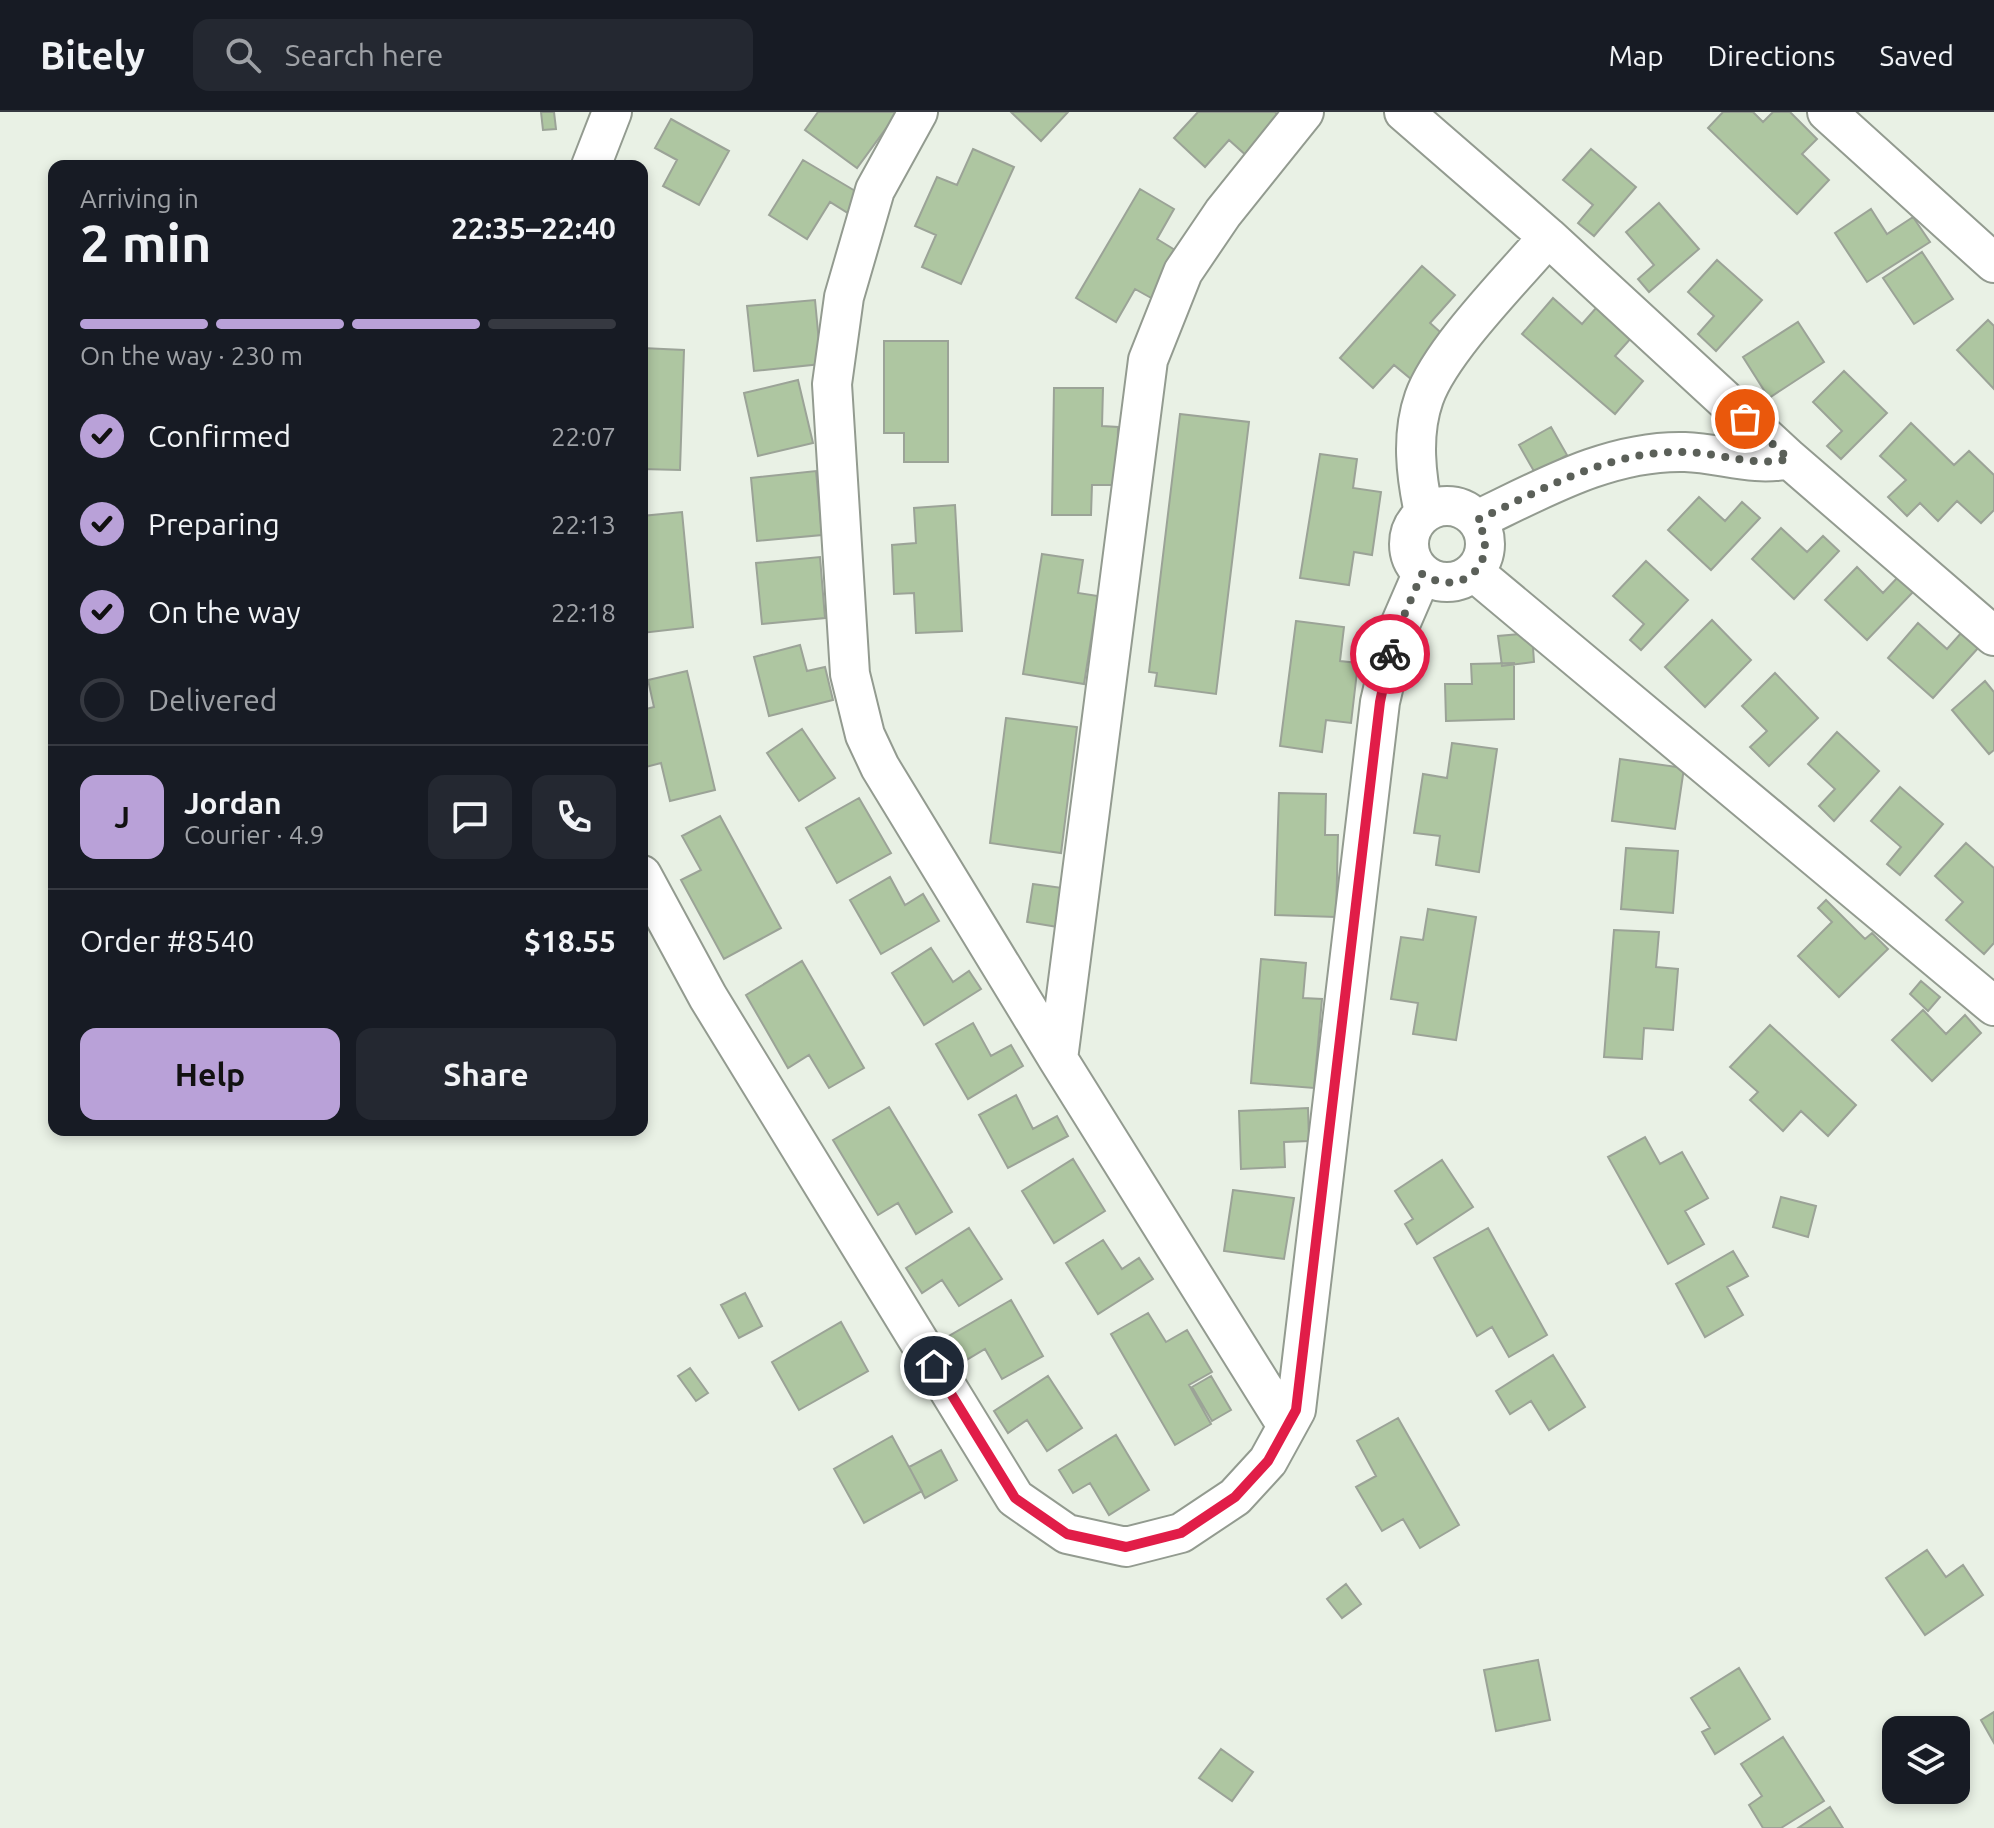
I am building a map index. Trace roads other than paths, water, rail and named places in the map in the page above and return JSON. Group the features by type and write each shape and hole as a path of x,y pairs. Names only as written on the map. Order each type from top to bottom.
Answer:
{"street":[{"path":"593,160 612,112"},
{"path":"918,112 875,190 844,297 832,384 850,674 865,735 880,767 1058,1059 1287,1426"},
{"path":"1058,1059 1148,360 1183,272 1223,213 1304,112"},
{"path":"1404,112 1548,237 1789,459 1994,636"},
{"path":"1827,112 1994,263"},
{"path":"1424,513 1417,482 1416,449 1424,398 1435,374 1450,353 1548,237"},
{"path":"1477,520 1572,476 1624,457 1687,452 1761,464 1789,459"},
{"path":"1458,507 1477,520 1483,530 1485,552 1474,572 1454,582 1442,583 1422,574 1410,555 1408,543 1410,532 1424,513 1435,508 1458,507"},
{"path":"1474,572 1994,1006"},
{"path":"648,886 708,997 1015,1498 1067,1534 1126,1547 1181,1533 1235,1497 1268,1461 1296,1410 1380,702 1396,634 1422,574"}]}
